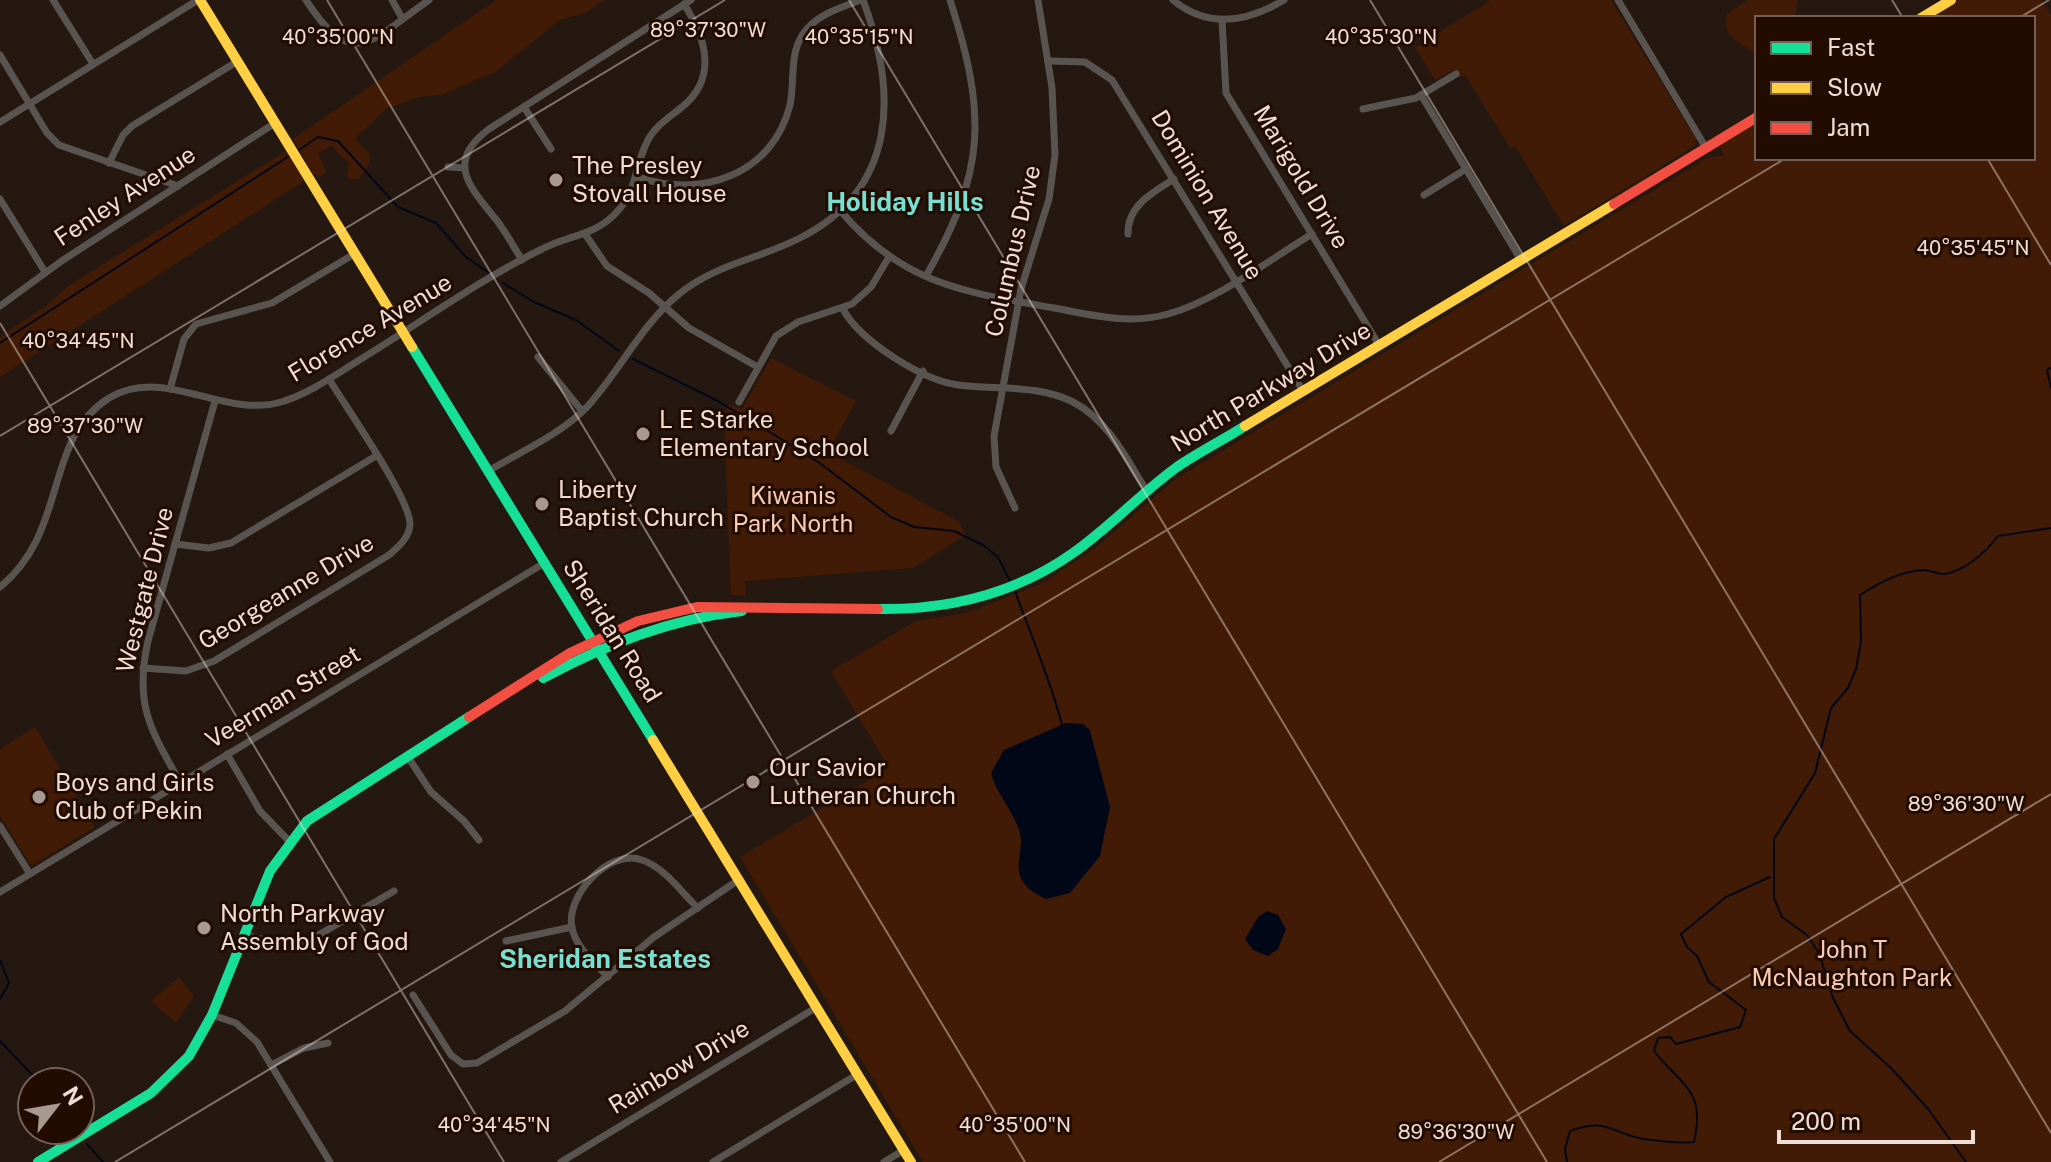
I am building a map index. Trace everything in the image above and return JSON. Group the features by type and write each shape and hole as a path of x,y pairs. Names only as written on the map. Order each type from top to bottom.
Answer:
{"main road":[{"name":"Sheridan Road","path":"199,0 406,332 911,1162"},
{"path":"1924,16 1951,0"},
{"name":"North Parkway Drive","path":"38,1162 162,1084 189,1056 212,1015 270,871 289,841 327,805 484,709 596,644 619,634 689,617 788,608 918,610 962,603 1011,588 1073,553 1146,490 1303,391 1755,118"},
{"path":"580,618 619,634 611,652 612,671 598,660 577,654 580,618"}],"street":[{"path":"53,0 93,64"},
{"path":"0,122 199,0"},
{"path":"306,0 327,32 351,44 370,40 429,0"},
{"path":"392,0 402,18"},
{"path":"490,470 582,411 665,307 711,272 800,238 839,209 873,162 886,111 884,67 862,0 823,15 805,32 794,55 788,113 773,142 755,161 729,178 698,186 675,187 638,177"},
{"path":"926,276 961,209 973,160 974,106 950,0"},
{"name":"Columbus Drive","path":"1015,508 995,460 994,436 1019,302 1053,174 1056,121 1038,0"},
{"path":"1173,0 1195,14 1222,20 1250,17 1279,1"},
{"path":"1618,0 1706,148"},
{"path":"522,260 496,219 471,191 465,168 469,150 476,140 524,107 688,2"},
{"name":"Florence Avenue","path":"0,587 19,569 38,542 69,446 85,419 98,406 123,392 149,387 245,406 275,404 329,379 522,260 551,244 585,234 613,216 638,177 649,137 689,101 703,76 706,53 703,36 688,2"},
{"name":"Marigold Drive","path":"1222,20 1226,93 1379,345"},
{"path":"0,55 29,104 59,145 178,186"},
{"path":"109,163 128,129 238,61"},
{"name":"Dominion Avenue","path":"1049,61 1085,62 1108,75 1303,391"},
{"path":"1363,109 1421,95 1456,74"},
{"path":"1421,95 1521,260"},
{"path":"524,107 551,149"},
{"name":"Fenley Avenue","path":"0,306 45,272 275,123"},
{"path":"448,167 465,168"},
{"path":"1424,195 1466,169"},
{"path":"1128,234 1128,222 1136,208 1174,179"},
{"path":"0,199 45,272"},
{"path":"839,209 871,245 955,289 1114,319 1141,319 1190,307 1312,234"},
{"path":"585,234 607,266 689,328 756,366"},
{"path":"170,389 184,339 196,324 272,303 356,253"},
{"path":"739,402 756,366 772,342 787,328 843,309 866,292 889,257"},
{"path":"843,309 864,337 923,371 955,384 1004,386 1063,398 1087,411 1112,436 1146,490"},
{"path":"538,357 582,411"},
{"path":"891,431 923,371"},
{"path":"329,379 406,507 409,529 419,531"},
{"name":"Westgate Drive","path":"180,782 148,724 142,695 143,668 215,401"},
{"path":"175,544 209,548 231,543 376,456"},
{"name":"Georgeanne Drive","path":"143,668 186,671 214,661 389,555 400,545 409,529"},
{"name":"Veerman Street","path":"0,892 546,562"},
{"path":"227,754 260,811 289,841"},
{"path":"408,757 431,792 479,840"},
{"path":"0,826 30,874"},
{"path":"608,977 581,948 572,927 573,906 581,892 610,864 625,858 638,858 654,866 698,908"},
{"path":"413,995 451,1055 459,1063 472,1064 558,1015 654,937 740,879"},
{"path":"244,935 280,946 298,947 394,891"},
{"path":"506,941 572,927"},
{"name":"Rainbow Drive","path":"561,1162 817,1007"},
{"path":"212,1015 245,1029 271,1065 330,1162"},
{"path":"271,1065 304,1048 328,1043"},
{"path":"713,1162 858,1074"},
{"path":"884,1162 904,1150"}],"green space":[{"path":"496,0 605,0 585,13 560,20 494,73 441,95 418,97 386,109 355,139 369,153 370,163 358,180 347,178 349,163 331,146 318,153 326,172 322,176 314,175 293,139"},
{"path":"1491,0 1611,0 1696,139 1695,146 1564,226 1515,146 1510,148 1465,75 1459,78 1454,70 1435,80 1415,47"},
{"path":"1748,0 1798,0 1795,16 1755,16 1753,52 1729,33 1727,14"},
{"name":"John T McNaughton Park","path":"1953,0 2042,0 2051,15 2051,1162 923,1162 740,857 889,768 831,671 916,621 966,613 1043,583 1098,546 1174,480 1707,158 1724,155 1717,142 1755,118 1755,160 2035,160 2035,16 1926,16"},
{"path":"286,151 304,181 0,377 0,337 45,307 68,286"},
{"name":"Kiwanis Park North","path":"771,358 856,401 828,452 959,522 966,535 913,568 745,581 746,596 731,595 724,416 729,404 742,409"},
{"path":"35,727 95,827 31,866 0,816 0,749"},
{"path":"179,977 194,996 176,1023 151,1001"}],"water":[{"path":"1066,723 1083,724 1090,730 1110,807 1100,856 1070,893 1046,899 1032,891 1020,874 1019,830 991,773 1004,750"},
{"path":"1267,911 1278,915 1286,929 1278,949 1268,956 1253,950 1245,939 1258,917"}],"waterway":[{"path":"299,150 318,137 338,141 398,207 436,223 466,257 489,273"},
{"path":"0,343 289,156"},
{"path":"503,283 534,302 576,320 619,351"},
{"path":"633,359 716,400 773,434 821,464 891,517 914,527 954,531 983,545 998,557 1012,585"},
{"path":"2051,368 2047,370 2051,388"},
{"path":"1966,1162 1929,1110 1892,1069 1850,1031 1833,998 1819,953 1807,935 1782,917 1774,898 1774,839 1815,773 1831,708 1848,688 1856,669 1861,641 1860,595 1898,575 1924,570 1943,574 1959,569 1981,555 1998,536 2051,528"},
{"path":"1015,591 1062,725"},
{"path":"1567,1162 1565,1149 1570,1131 1583,1127 1602,1126 1650,1140 1694,1142 1697,1124 1694,1099 1654,1051 1658,1038 1670,1037 1676,1044 1740,1027 1746,1010 1709,982 1697,956 1687,947 1681,934 1726,897 1770,877"},
{"path":"0,960 9,983 0,999"},
{"path":"0,1041 24,1066"},
{"path":"89,1146 103,1162"}],"traffic: fast":[{"path":"412,347 653,740"},
{"path":"878,609 956,603 1028,579 1087,543 1177,467 1245,426"},
{"path":"543,678 591,654 640,635 690,620 742,611"},
{"path":"38,1162 151,1093 189,1056 212,1015 270,871 307,821 469,717"}],"traffic: slow":[{"path":"200,0 412,347"},
{"path":"1924,16 1951,0"},
{"path":"1245,426 1614,204"},
{"path":"653,740 911,1162"}],"traffic: jam":[{"path":"1614,204 1755,118"},
{"path":"469,717 570,653 638,621 697,607 878,609"}],"place":[{"name":"The Presley Stovall House","path":"556,180"},
{"name":"L E Starke Elementary School","path":"643,434"},
{"name":"Liberty Baptist Church","path":"542,504"},
{"name":"Our Savior Lutheran Church","path":"753,782"},
{"name":"Boys and Girls Club of Pekin","path":"39,797"},
{"name":"North Parkway Assembly of God","path":"204,928"}],"district":[{"name":"Holiday Hills","path":"905,202"},
{"name":"Sheridan Estates","path":"605,959"}]}
